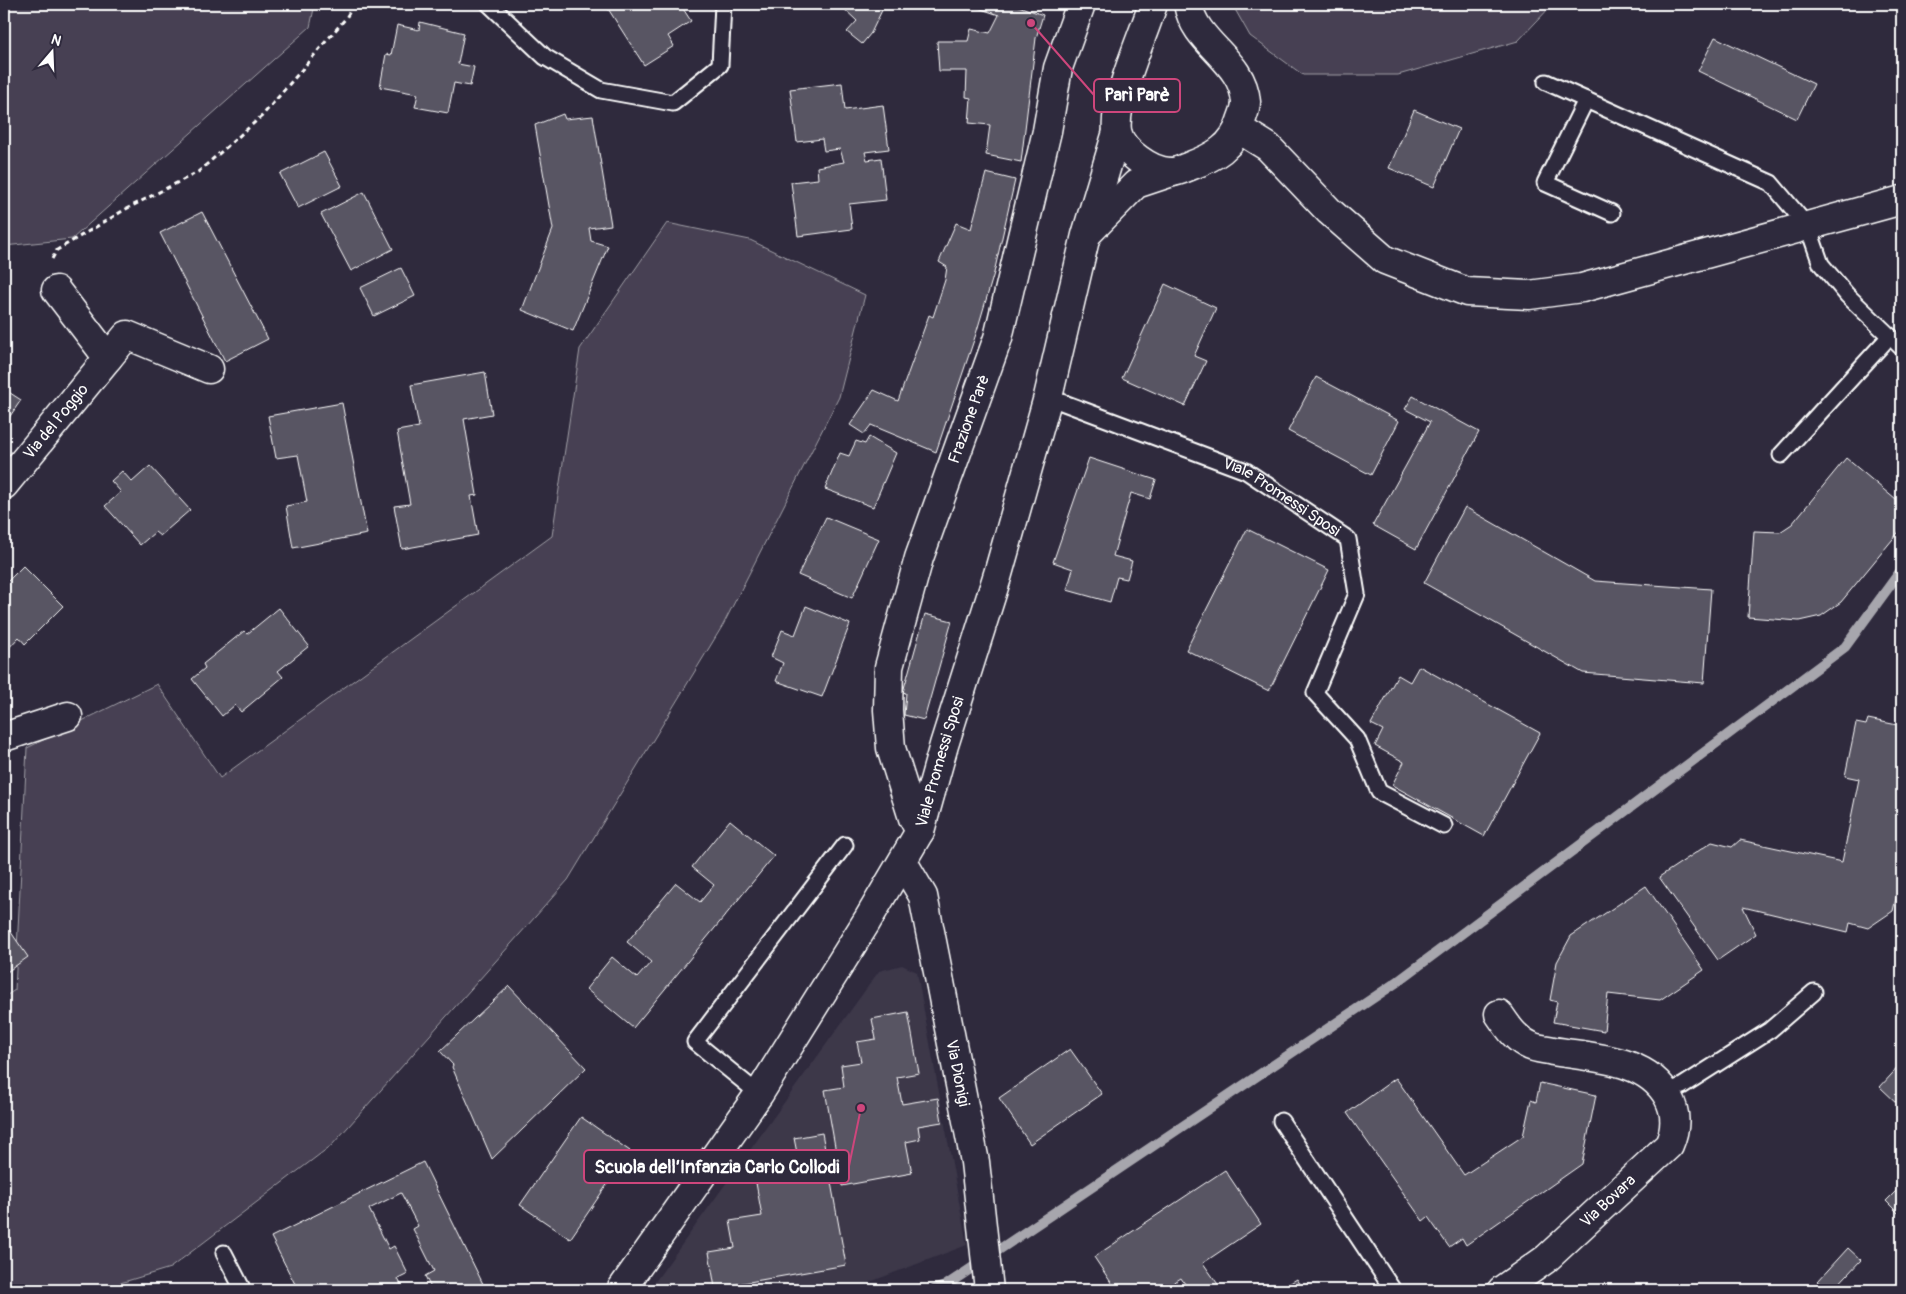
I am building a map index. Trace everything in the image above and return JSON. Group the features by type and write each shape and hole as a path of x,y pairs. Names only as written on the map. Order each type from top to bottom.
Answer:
{"main road":[{"name":"Frazione Parè","path":"920,831 913,818 891,748 888,710 889,667 919,558 998,338 1047,130 1058,68 1081,4"},
{"name":"Viale Promessi Sposi","path":"621,1290 759,1094 920,831 944,745 998,574 1048,397 1086,235 1118,132 1119,101 1153,4"},
{"path":"1086,235 1136,184 1213,158 1228,146 1239,129 1246,105 1244,88 1233,67 1214,50 1190,16 1188,4"},
{"path":"1239,129 1268,147 1329,211 1385,260 1467,292 1529,295 1582,288 1902,200"},
{"path":"1118,132 1129,153 1146,165 1172,172"},
{"path":"56,290 108,358"},
{"name":"Via del Poggio","path":"4,485 127,336 209,369"},
{"path":"4,737 68,716"},
{"name":"Via Dionigi","path":"902,862 923,896 975,1162 989,1290"},
{"name":"Via Bovara","path":"1499,1014 1513,1034 1530,1046 1636,1067 1655,1078 1666,1092 1673,1106 1675,1117 1673,1135 1669,1145 1546,1259 1502,1290"}],"lane":[{"path":"489,4 544,57 601,90 673,103 720,65 723,4"},
{"path":"1546,82 1771,184 1808,227 1821,264 1847,295 1902,348"},
{"path":"1586,100 1545,183 1612,213"},
{"path":"1781,455 1890,336"},
{"name":"Viale Promessi Sposi","path":"1048,397 1246,471 1348,539 1357,594 1315,693 1356,738 1379,792 1444,826"},
{"path":"759,1094 695,1042 845,844"},
{"path":"1666,1092 1682,1086 1770,1030 1814,992"},
{"path":"1281,1121 1393,1290"},
{"path":"224,1253 243,1290"}],"path":[{"path":"56,290 45,273 57,250 126,209 198,172 262,116 346,18 354,4"}],"shaded area":[{"path":"4,4 315,4 310,27 72,239 4,246"},
{"path":"1232,4 1553,4 1518,41 1398,75 1303,75 1250,36"},
{"path":"667,223 750,240 865,295 839,397 723,625 568,880 332,1145 170,1268 97,1290 4,1290 4,997 15,990 27,748 157,684 220,778 552,536 580,349"},
{"path":"902,965 917,972 967,1245 849,1290 649,1290 879,971"}],"building":[{"path":"605,4 680,4 691,21 668,36 674,46 644,65"},
{"path":"839,4 885,4 871,33 862,44 847,32 857,21"},
{"path":"966,4 1013,4 1043,15 1036,38 1021,162 986,155 990,125 969,123 971,98 966,97 967,71 939,71 937,41 968,41 971,29 990,33 999,15"},
{"path":"420,22 464,33 458,64 474,67 470,86 454,83 448,113 415,107 418,94 380,87 386,54 391,55 397,25 419,30"},
{"path":"1715,37 1814,84 1797,119 1698,71"},
{"path":"842,83 845,110 883,105 889,149 865,152 867,160 881,158 886,200 849,204 852,229 798,236 791,182 818,179 817,167 844,162 840,149 824,151 822,139 797,142 790,89"},
{"path":"1414,110 1459,129 1434,187 1389,168"},
{"path":"563,114 565,119 593,116 611,225 589,228 591,241 608,246 573,331 522,310 553,229 535,125"},
{"path":"324,152 342,186 298,208 280,174"},
{"path":"986,173 1015,180 994,273 976,334 936,452 871,425 864,434 850,425 874,390 898,401 929,315 933,317 945,280 947,267 939,262 956,223 971,229"},
{"path":"364,192 393,249 351,271 321,214"},
{"path":"202,212 268,339 225,361 160,233"},
{"path":"401,268 415,296 374,316 360,288"},
{"path":"1165,284 1216,308 1194,356 1206,361 1185,406 1122,378"},
{"path":"485,372 492,414 464,419 477,495 471,496 478,535 402,549 394,506 410,504 397,431 419,427 411,385"},
{"path":"1316,377 1399,421 1371,475 1288,431"},
{"path":"4,389 21,400 4,425"},
{"path":"1413,396 1479,432 1416,549 1373,525 1430,422 1405,409"},
{"path":"342,403 367,534 293,548 286,506 307,502 298,455 276,458 268,416"},
{"path":"869,437 896,453 873,507 825,489 840,453 849,456 856,441 865,444"},
{"path":"1089,458 1156,480 1150,499 1131,493 1113,556 1132,561 1127,579 1117,577 1110,602 1067,590 1073,569 1053,562"},
{"path":"1846,458 1902,505 1902,528 1841,602 1821,616 1799,621 1748,617 1754,531 1780,532 1792,524"},
{"path":"150,466 190,510 160,536 155,532 140,545 105,506 121,492 111,481 122,471 132,482"},
{"path":"1465,507 1595,581 1711,589 1704,683 1583,673 1424,583"},
{"path":"826,517 879,539 852,598 798,575"},
{"path":"1247,529 1329,570 1269,691 1186,650"},
{"path":"23,566 63,606 25,644 19,637 4,653 4,585"},
{"path":"806,606 850,624 822,697 776,681 783,663 771,657 782,630 795,635"},
{"path":"279,608 309,646 278,671 283,677 241,712 235,705 222,716 192,679 205,668 203,664 244,631 247,634"},
{"path":"925,614 952,621 924,720 904,715 906,693 903,692"},
{"path":"1419,666 1540,733 1484,836 1392,785 1404,762 1375,746 1383,730 1371,724 1398,675 1410,682"},
{"path":"1868,719 1902,726 1902,895 1897,894 1893,911 1868,928 1850,923 1848,932 1743,907 1756,934 1718,960 1659,877 1712,842 1732,847 1740,840 1842,862 1859,779 1845,776 1856,723 1866,725"},
{"path":"730,820 774,856 633,1028 586,989 612,957 637,978 651,962 627,942 676,883 700,902 714,885 692,867"},
{"path":"1646,886 1704,970 1660,1000 1608,994 1604,1031 1553,1022 1557,1002 1550,1000 1557,962 1571,936"},
{"path":"4,922 28,957 4,974"},
{"path":"509,986 586,1068 492,1159 452,1067 453,1065 440,1051"},
{"path":"908,1012 919,1073 897,1077 902,1104 938,1098 942,1122 918,1126 920,1139 906,1142 912,1173 842,1186 825,1090 844,1087 841,1065 861,1062 857,1042 876,1039 872,1019"},
{"path":"1070,1049 1102,1094 1030,1144 999,1098"},
{"path":"1902,1063 1902,1101 1899,1105 1880,1087"},
{"path":"1396,1078 1464,1175 1523,1136 1531,1100 1536,1102 1540,1083 1596,1095 1582,1164 1466,1245 1462,1238 1449,1247 1428,1217 1423,1221 1347,1113"},
{"path":"581,1117 630,1151 570,1239 520,1205"},
{"path":"822,1133 846,1265 715,1288 709,1252 735,1248 730,1221 762,1216 756,1183 784,1178 780,1156 797,1153 794,1138"},
{"path":"423,1162 486,1290 432,1290 425,1276 434,1271 413,1229 418,1226 401,1193 369,1209 389,1249 394,1246 408,1274 398,1279 404,1290 298,1290 271,1237"},
{"path":"1225,1170 1261,1224 1203,1263 1222,1290 1189,1290 1181,1278 1162,1290 1116,1290 1094,1257"},
{"path":"1902,1185 1902,1217 1886,1201"},
{"path":"1848,1248 1861,1260 1833,1290 1828,1290 1818,1281"},
{"path":"1297,1279 1304,1290 1279,1290"}],"waterway":[{"path":"934,1290 945,1286 1397,982 1845,647 1902,569"}],"place":[{"name":"Parì Parè","path":"1031,23"},
{"name":"Scuola dell’Infanzia Carlo Collodi","path":"861,1108"}]}
